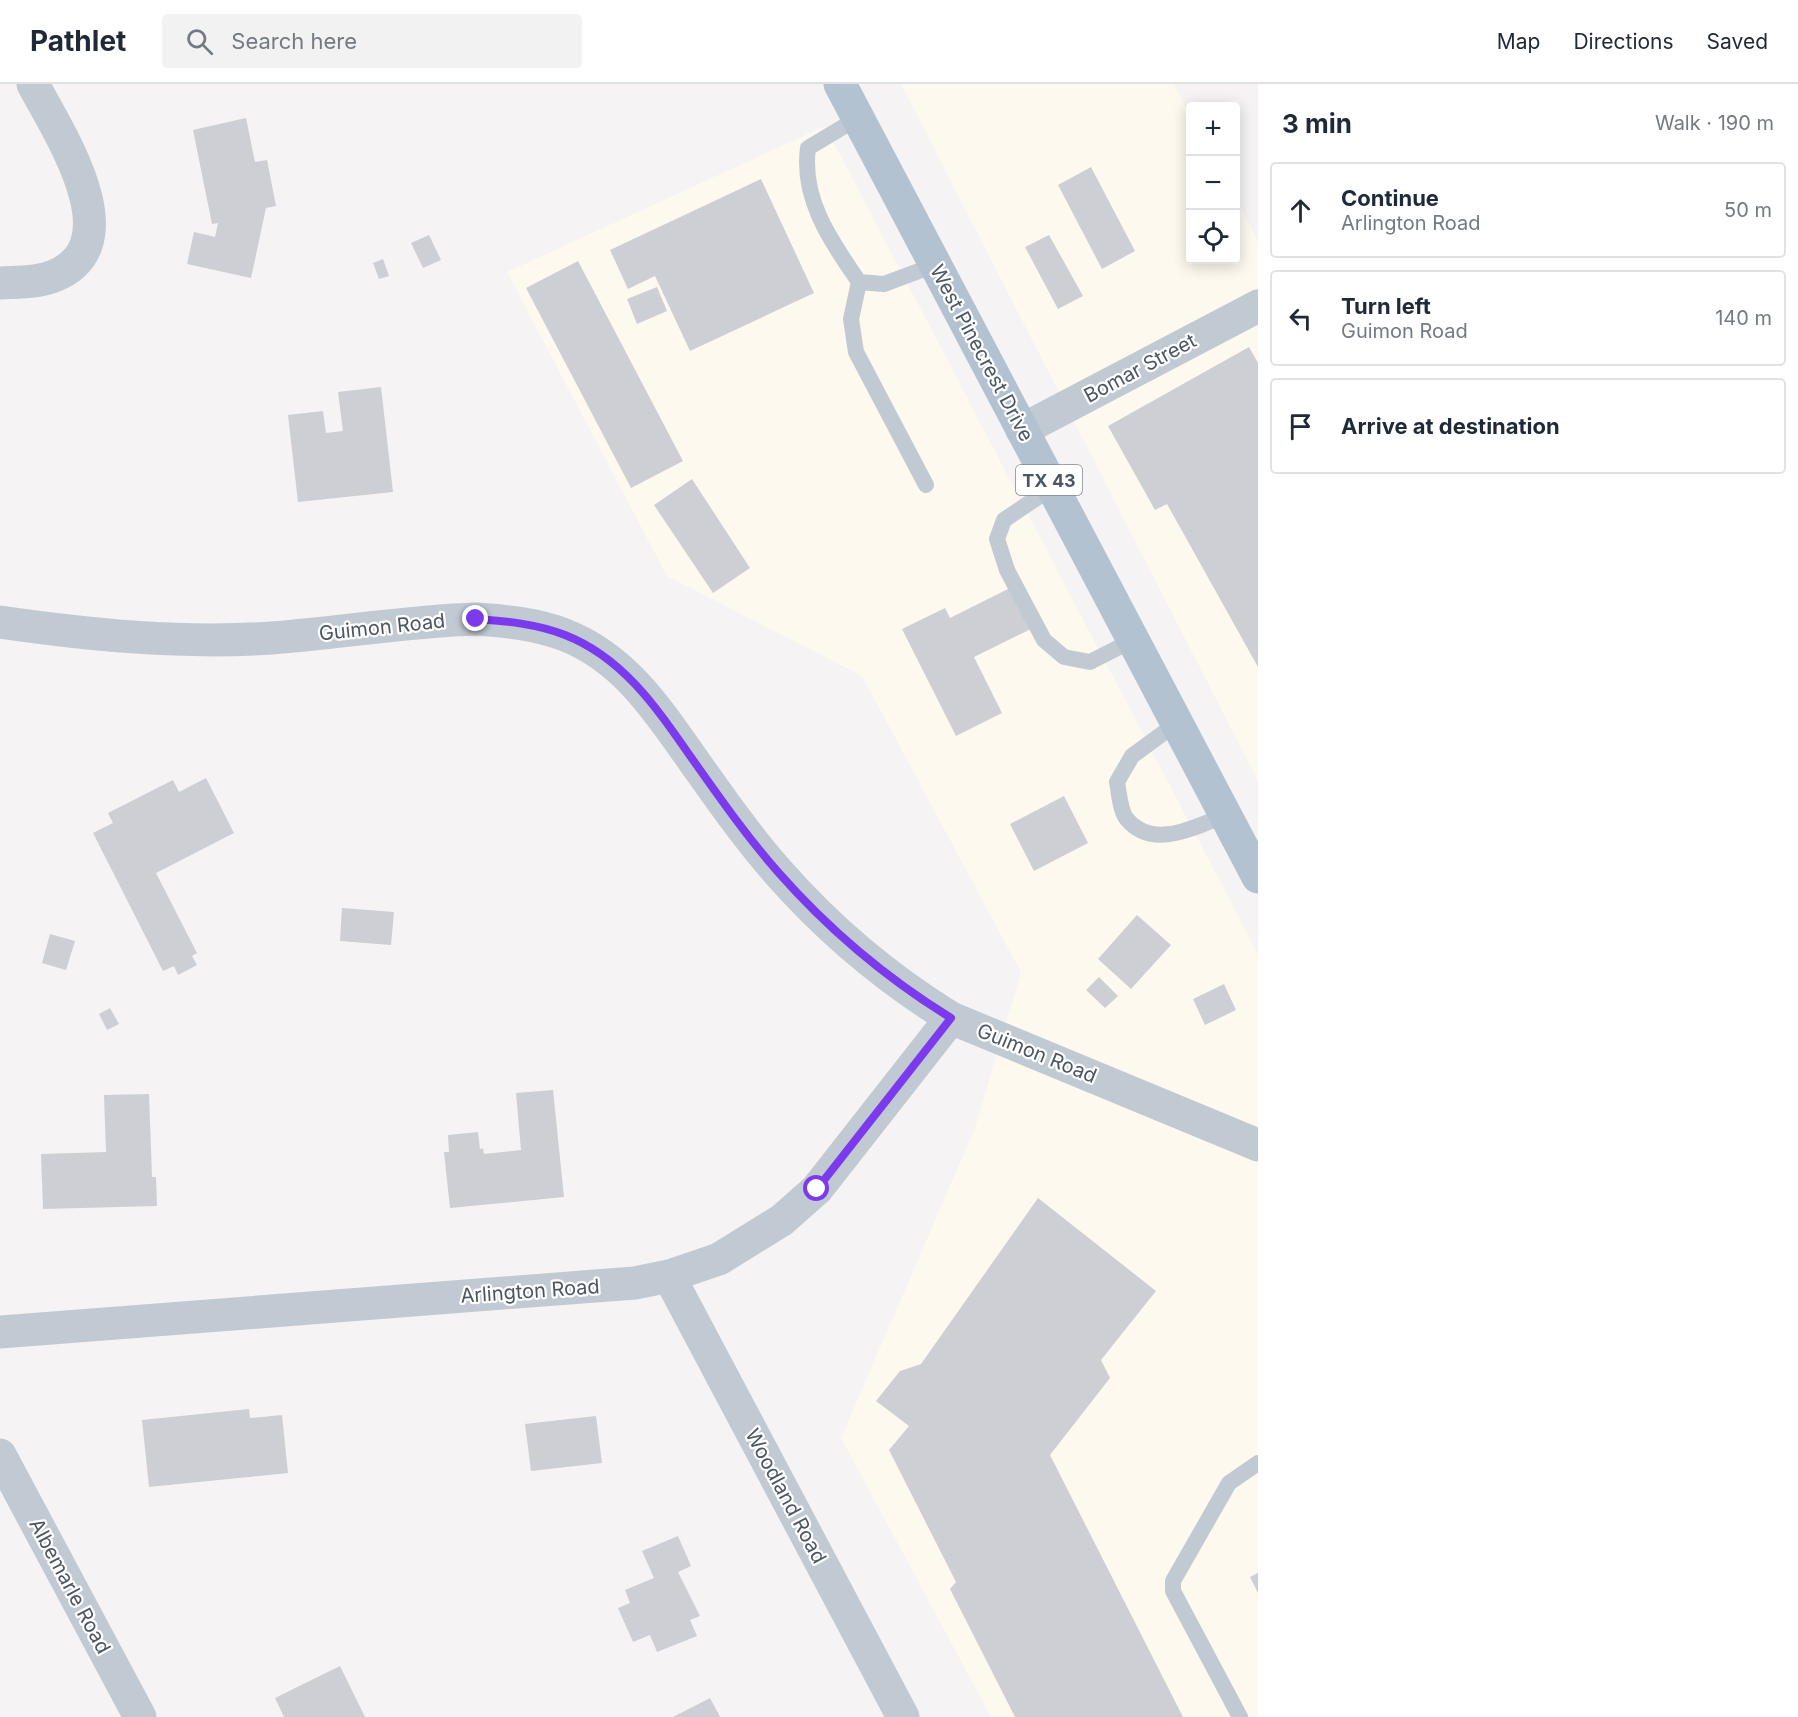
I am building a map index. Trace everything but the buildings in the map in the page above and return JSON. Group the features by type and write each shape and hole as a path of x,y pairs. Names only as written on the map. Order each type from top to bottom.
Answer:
{"main road":[{"name":"West Pinecrest Drive","path":"840,84 1258,877"}],"street":[{"path":"0,283 38,281 56,276 75,262 85,246 91,223 78,171 33,84"},
{"name":"Bomar Street","path":"1022,430 1258,306"},
{"name":"Guimon Road","path":"0,622 93,636 156,640 271,638 476,619 507,621 565,635 612,662 636,683 662,715 740,826 818,914 904,989 951,1018 1258,1145"},
{"name":"Arlington Road","path":"0,1332 605,1285 669,1276 719,1259 750,1242 782,1220 817,1189 951,1018"},
{"name":"Woodland Road","path":"669,1276 903,1717"},
{"name":"Albemarle Road","path":"0,1455 140,1717"}],"lane":[{"path":"858,118 808,148 805,168 810,199 859,282 851,319 856,352 926,485"},
{"path":"859,282 884,285 936,265"},
{"path":"1053,487 1004,520 997,539 1007,570 1044,640 1064,657 1089,662 1133,640"},
{"path":"1177,723 1132,756 1117,782 1125,817 1143,832 1174,835 1226,815"},
{"path":"1240,1717 1173,1591 1173,1581 1229,1483 1258,1464"}],"shaded area":[{"path":"901,84 1174,84 1186,107 1186,264 1240,264 1240,207 1258,241 1258,781"},
{"path":"825,126 1258,954 1258,1717 991,1717 841,1438 975,1128 1021,972 862,676 667,576 507,272"}],"route":[{"path":"476,619 507,621 540,627 588,646 612,662 636,683 662,715 740,826 778,872 861,955 904,989 951,1018 817,1189"}]}
